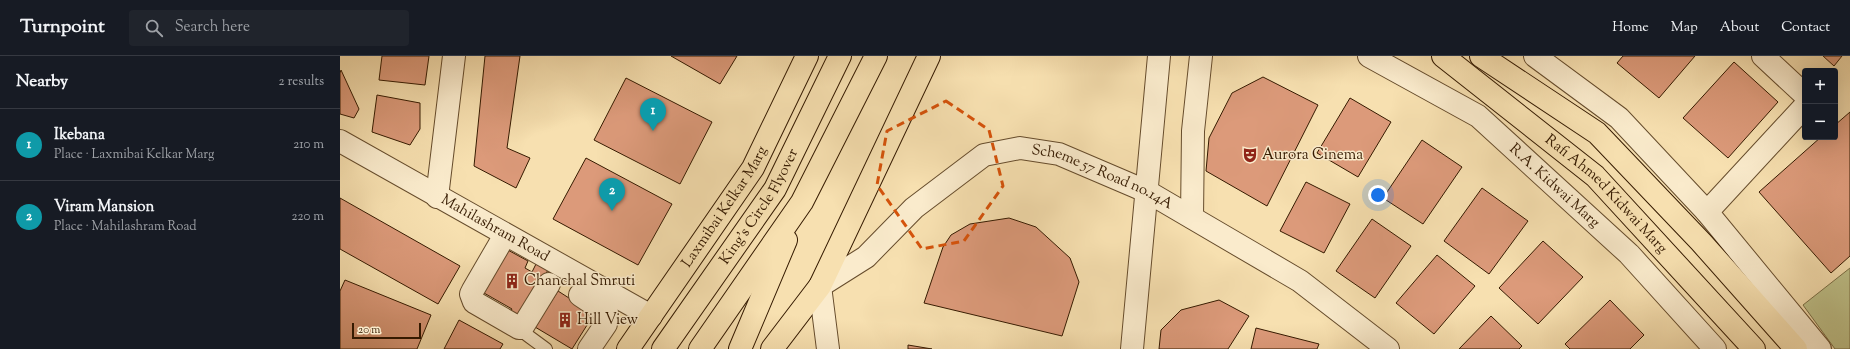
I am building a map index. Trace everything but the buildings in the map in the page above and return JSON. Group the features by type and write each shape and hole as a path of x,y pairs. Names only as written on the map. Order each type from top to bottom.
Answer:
{"main road":[{"name":"Laxmibai Kelkar Marg","path":"628,349 753,168 807,56"},
{"name":"King's Circle Flyover","path":"663,349 775,189 840,56"},
{"name":"King's Circle Flyover","path":"700,349 802,202 876,56"},
{"path":"772,349 820,286 930,56"},
{"name":"Rafi Ahmed Kidwai Marg","path":"1443,56 1595,176 1754,349"},
{"path":"1481,56 1596,133 1702,242 1796,349"},
{"path":"740,349 802,202"}],"street":[{"path":"437,197 454,56"},
{"path":"1132,349 1148,192 1159,56"},
{"path":"1192,217 1193,131 1201,56"},
{"name":"R.A. Kidwai Marg","path":"1369,56 1478,116 1629,254 1715,349"},
{"path":"1536,56 1619,118 1707,212 1820,349"},
{"path":"1763,56 1802,92"},
{"path":"1707,212 1802,109"},
{"name":"Mahilashram Road","path":"340,141 504,238 550,260 651,316"},
{"name":"Scheme 57 Road no.14A","path":"820,286 866,258 914,208 984,155 1020,148 1059,154 1148,192 1300,281 1388,349"},
{"path":"504,238 473,290 472,299 474,302 519,328 522,328 549,284"},
{"path":"820,286 828,349"},
{"path":"580,295 607,313 651,316"},
{"path":"589,349 606,324 607,313"}],"lane":[{"path":"527,335 546,349"}],"highlighted area":[{"path":"946,101 989,130 1003,186 964,241 922,249 877,185 887,131"}],"green space":[{"path":"1850,268 1850,349 1835,349 1803,305"}],"place":[{"name":"Ikebana","path":"653,131"},
{"name":"Aurora Cinema","path":"1250,155"},
{"name":"Viram Mansion","path":"612,211"},
{"name":"Chanchal Smruti","path":"512,281"},
{"name":"Hill View","path":"565,320"}]}
